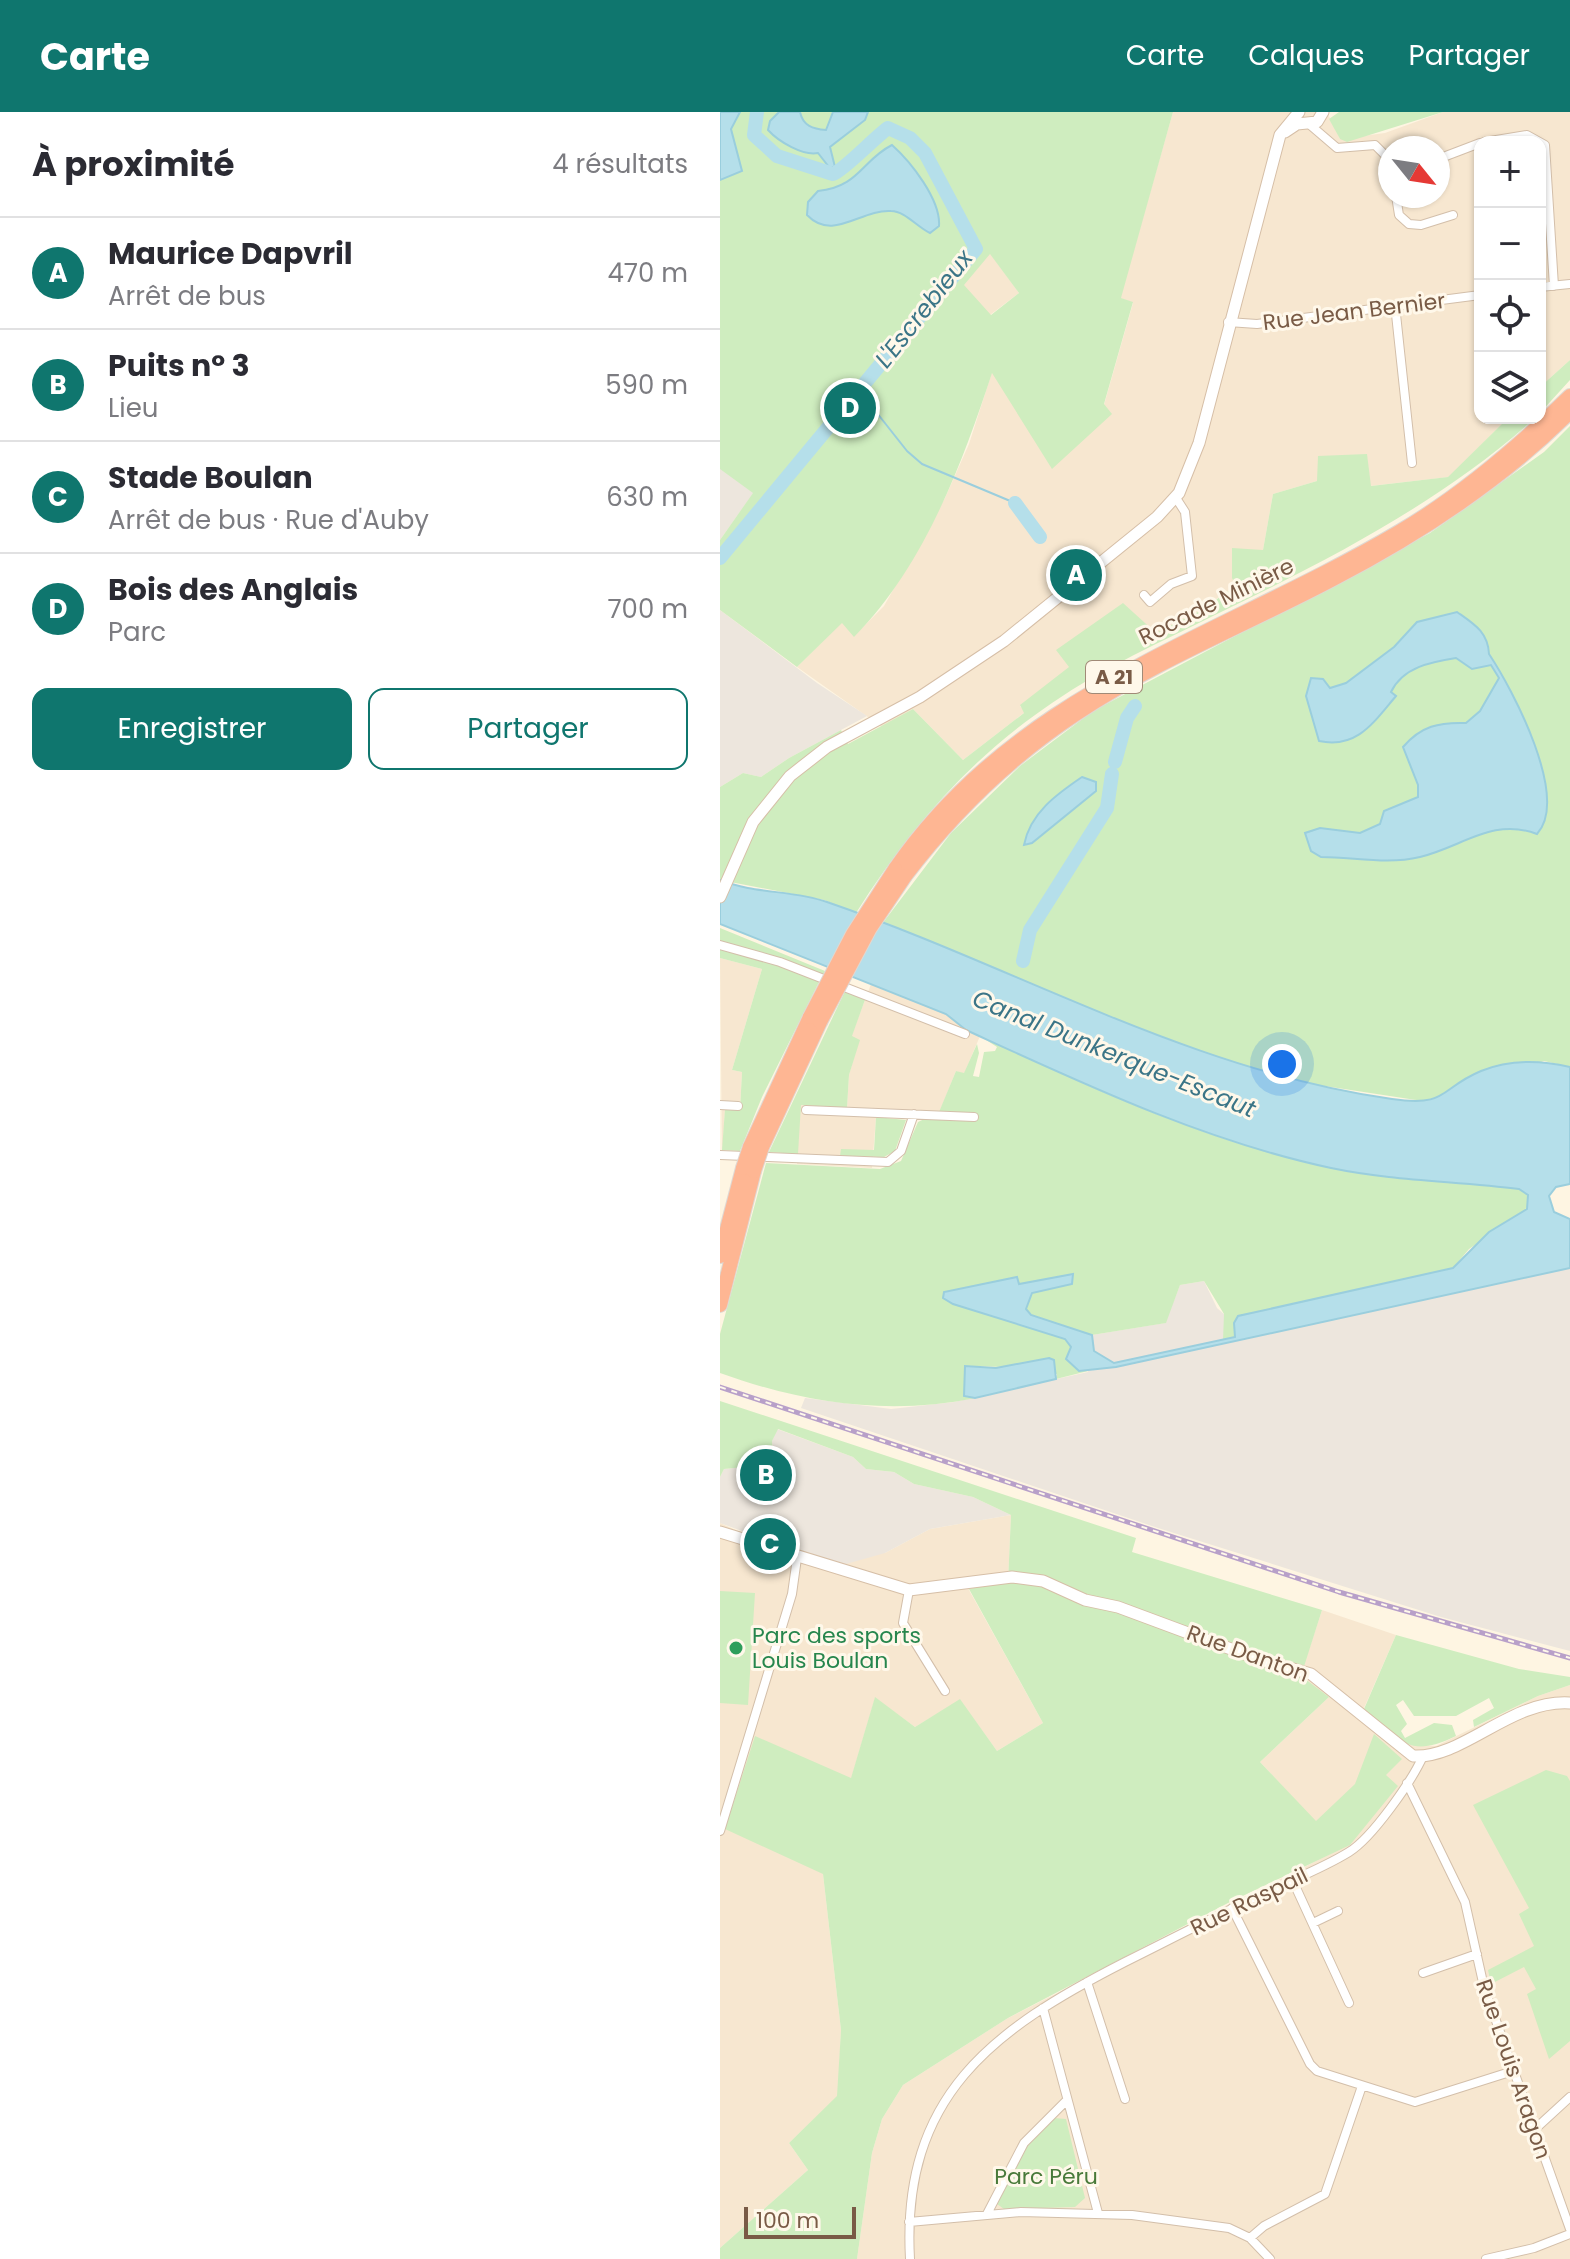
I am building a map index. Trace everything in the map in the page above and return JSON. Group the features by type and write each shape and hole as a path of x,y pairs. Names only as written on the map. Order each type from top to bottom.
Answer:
{"highway":[{"name":"Rocade Minière","path":"720,1256 756,1147 853,934 964,789 1045,720 1117,675 1401,531 1505,456 1570,396"},
{"name":"Rocade Minière","path":"900,873 983,787 1065,721 1134,679 1331,581 1416,533 1498,476 1570,412"},
{"name":"Rocade Minière","path":"720,1305 749,1170"}],"street":[{"path":"720,897 758,813 779,786 807,761 920,697 1011,636 1176,498 1194,459 1228,322 1283,129 1299,112 1308,124 1337,148 1375,145 1378,148"},
{"path":"1278,146 1289,128 1308,124 1323,114 1327,136 1337,148"},
{"path":"1450,155 1474,146"},
{"path":"1546,161 1554,286"},
{"path":"1398,208 1399,215 1409,224 1421,225 1453,215"},
{"path":"1546,287 1570,284"},
{"name":"Rue Jean Bernier","path":"1228,322 1257,324 1474,296"},
{"path":"1395,305 1412,463"},
{"path":"1144,595 1150,602 1171,584 1192,576 1185,512 1176,498"},
{"path":"720,945 780,962 965,1034"},
{"path":"720,1105 738,1106"},
{"path":"806,1110 974,1117"},
{"path":"720,1155 888,1162 901,1151 914,1114"},
{"path":"720,1532 797,1558 912,1590 903,1623 945,1691"},
{"path":"720,1831 792,1594 797,1558"},
{"name":"Rue Danton","path":"912,1590 1012,1577 1047,1582 1085,1600 1118,1607 1258,1659 1308,1672 1403,1751 1423,1756"},
{"path":"1423,1756 1536,1706 1551,1702 1570,1703"},
{"name":"Rue Raspail","path":"910,2259 909,2222 915,2171 940,2108 982,2054 1043,2008 1087,1982 1352,1850 1407,1783 1423,1756"},
{"name":"Rue Louis Aragon","path":"1407,1783 1463,1896 1484,1987 1570,2231"},
{"path":"1292,1879 1349,2003"},
{"path":"1232,1908 1312,2067 1362,2086 1420,2102 1513,2071"},
{"path":"1313,1923 1338,1911"},
{"name":"Rue Louis Aragon","path":"1423,1973 1477,1954"},
{"path":"1087,1982 1125,2099"},
{"path":"1043,2008 1098,2213"},
{"path":"1250,2238 1260,2228 1325,2194 1362,2086"},
{"path":"1534,2130 1570,2097"},
{"path":"987,2214 1027,2138 1067,2100"},
{"path":"909,2222 987,2214 1098,2213 1225,2227 1250,2238 1270,2259"},
{"path":"1486,2259 1534,2248 1570,2231"}],"shaded area":[{"path":"1173,112 1327,112 1340,139 1385,133 1443,112 1570,112 1570,360 1546,382 1546,136 1474,136 1474,424 1502,424 1449,477 1370,486 1317,481 1273,494 1263,550 1237,585 1197,612 1020,706 1025,712 963,760 913,709 882,727 797,667 842,622 854,636 884,606 945,498 969,444 992,372 1104,405 1133,303 1120,298"},
{"path":"990,253 1019,293 990,315 963,285"},
{"path":"720,459 762,481 720,540"},
{"path":"720,610 817,683 867,716 789,758 761,777 743,773 720,787"},
{"path":"720,958 762,969 732,1070 742,1072 740,1110 725,1110 722,1160"},
{"path":"871,984 946,1014 980,1036 964,1074 956,1071 937,1118 876,1117 872,1168 797,1164 800,1105 847,1108 849,1075 859,1040 851,1037"},
{"path":"1570,1268 1570,1651 1441,1617 1158,1528 801,1408 805,1398 891,1409 954,1402 1088,1372 1092,1335 1165,1323 1180,1285 1204,1281 1217,1308 1234,1323 1236,1341"},
{"path":"777,1429 853,1457 866,1469 894,1472 914,1484 973,1497 1011,1515 930,1529 885,1553 846,1564 816,1558 720,1523 720,1477 724,1469 774,1464 772,1441"},
{"path":"1011,1515 1008,1582 969,1590 1043,1723 997,1751 960,1700 915,1727 875,1698 823,1874 841,2030 838,2096 789,2143 808,2170 720,2248 720,1523 752,1537 885,1553 930,1529"},
{"path":"1322,1610 1396,1635 1364,1708 1406,1744 1436,1746 1538,1696 1570,1685 1570,2259 857,2259 872,2153 882,2119 903,2085 1008,2018 1332,1853 1315,1821 1260,1762 1329,1697 1300,1677"}],"green space":[{"path":"720,112 1173,112 1121,298 1133,302 1104,404 1112,414 1052,469 992,373 938,514 901,579 854,637 842,623 797,667 720,610 720,540 753,493 720,469","holes":["990,254 1019,293 991,315 964,285"]},
{"path":"1339,112 1443,112 1347,142 1340,139 1329,119"},
{"path":"1570,360 1570,380 1546,406 1546,382"},
{"path":"1502,424 1528,424 1461,477 1383,527 1301,572 1112,666 1022,725 967,772 919,824 856,913 824,900 720,880 720,787 743,773 761,777 841,730 848,744 913,709 963,760 1024,713 1020,705 1069,667 1056,650 1123,603 1156,633 1198,612 1236,586 1232,578 1232,548 1263,550 1273,494 1317,481 1318,456 1367,454 1371,486 1448,477"},
{"path":"1570,426 1570,1067 1544,1061 1429,1102 1305,1083 1242,1067 1154,1035 882,924 951,833 1020,766 1093,711 1430,533 1544,452"},
{"path":"720,928 825,971 823,975 720,943"},
{"path":"720,948 765,959 820,980 762,1097 740,1151 722,1150 725,1109 740,1110 742,1072 732,1070 762,969 720,958"},
{"path":"846,989 866,997 852,1036 860,1040 849,1075 847,1108 801,1105 798,1154 769,1152"},
{"path":"980,1036 1109,1094 1241,1144 1355,1172 1519,1189 1528,1195 1529,1203 1524,1212 1469,1249 1453,1268 1239,1316 1235,1337 1223,1340 1224,1314 1204,1281 1180,1285 1166,1323 1092,1335 1031,1315 1026,1309 1032,1293 1072,1284 1019,1284 1017,1278 953,1304 1065,1339 1071,1347 1066,1359 1079,1371 1088,1371 1056,1379 1057,1374 1007,1367 965,1366 964,1395 975,1398 910,1406 846,1404 783,1392 720,1373 720,1334 766,1163 880,1169 901,1161 918,1122 939,1112 956,1071 964,1073 977,1044 979,1053 973,1076 979,1077 984,1052 995,1051 997,1047"},
{"path":"876,1117 906,1120 895,1151 884,1157 840,1156 841,1149 874,1150"},
{"path":"720,1401 1136,1538 1132,1552 1322,1610 1301,1676 1329,1697 1260,1762 1316,1821 1355,1784 1374,1734 1402,1759 1386,1775 1398,1786 1350,1845 1228,1903 1008,2018 903,2085 882,2119 872,2153 857,2259 720,2259 720,2248 808,2170 789,2143 837,2096 841,2030 823,1874 725,1829 755,1736 851,1778 875,1697 915,1727 960,1699 997,1751 1043,1723 969,1589 1008,1582 1011,1515 973,1497 914,1484 894,1472 866,1469 853,1457 778,1429 772,1441 774,1464 724,1469 720,1477"},
{"name":"Parc des sports Louis Boulan","path":"720,1591 755,1593 748,1705 720,1703"},
{"path":"1396,1635 1519,1669 1570,1677 1570,1685 1538,1696 1474,1727 1473,1720 1494,1708 1489,1698 1456,1716 1414,1716 1403,1700 1396,1705 1407,1724 1401,1731 1405,1738 1434,1723 1452,1725 1456,1736 1439,1743 1415,1746 1396,1737 1364,1709"},
{"path":"1546,1770 1567,1776 1570,1781 1570,2041 1549,2059 1527,1994 1536,1989 1524,1967 1491,1984 1488,1970 1534,1946 1519,1914 1529,1908 1473,1805"},
{"name":"Parc Péru","path":"1054,2118 1066,2119 1085,2198 1075,2207 1004,2209 997,2204 1022,2152"}],"water":[{"path":"720,112 740,112 731,129 742,171 720,180"},
{"path":"779,112 800,112 809,126 826,130 833,112 868,112 865,120 830,147 835,167 829,167 818,153 792,147 768,130 770,121"},
{"path":"892,145 916,171 930,193 939,226 930,233 891,211 837,225 817,222 807,215 808,202 818,191 852,179"},
{"path":"1457,612 1483,634 1489,654 1511,692 1534,744 1547,796 1545,817 1537,834 1506,829 1492,831 1408,859 1383,861 1321,857 1311,851 1305,833 1320,828 1360,833 1380,824 1384,811 1418,797 1418,785 1403,747 1417,734 1431,727 1466,723 1480,711 1499,678 1491,665 1472,669 1456,658 1419,667 1396,684 1391,692 1396,696 1363,732 1344,741 1332,742 1319,741 1306,696 1311,678 1323,679 1330,688 1346,683 1394,647 1417,622"},
{"path":"1082,777 1096,782 1096,791 1032,843 1024,845 1038,814"},
{"name":"Canal Dunkerque-Escaut","path":"720,880 746,888 801,895 827,902 1175,1042 1246,1066 1318,1085 1392,1099 1424,1101 1442,1095 1481,1071 1503,1064 1536,1062 1570,1067 1570,1184 1556,1187 1549,1196 1554,1212 1570,1219 1570,1268 1116,1367 1079,1371 1066,1359 1071,1347 1065,1339 953,1304 943,1298 944,1292 1017,1277 1019,1284 1073,1274 1072,1284 1032,1293 1026,1309 1031,1315 1092,1335 1094,1351 1114,1363 1235,1337 1234,1323 1238,1316 1453,1268 1489,1232 1527,1209 1528,1195 1519,1189 1378,1176 1331,1168 1284,1157 1191,1127 1055,1071 966,1030 946,1014 720,924"},
{"path":"1049,1358 1054,1360 1056,1379 975,1398 964,1396 965,1366 996,1368"}],"waterway":[{"name":"L'Escrebieux","path":"720,558 976,249 925,153 910,138 888,128 833,174 777,156 754,135 757,112"},
{"path":"858,389 907,451 922,464 1015,503"},
{"path":"1015,503 1040,537"},
{"path":"1115,762 1127,718 1135,706"},
{"path":"1023,961 1030,930 1107,808 1112,774"}],"railway":[{"path":"720,1387 1339,1592 1570,1658"}],"place":[{"name":"Bois des Anglais","path":"850,408"},
{"name":"Maurice Dapvril","path":"1076,575"},
{"name":"Puits n° 3","path":"766,1475"},
{"name":"Stade Boulan","path":"770,1544"},
{"name":"Parc des sports Louis Boulan","path":"736,1648"}]}
